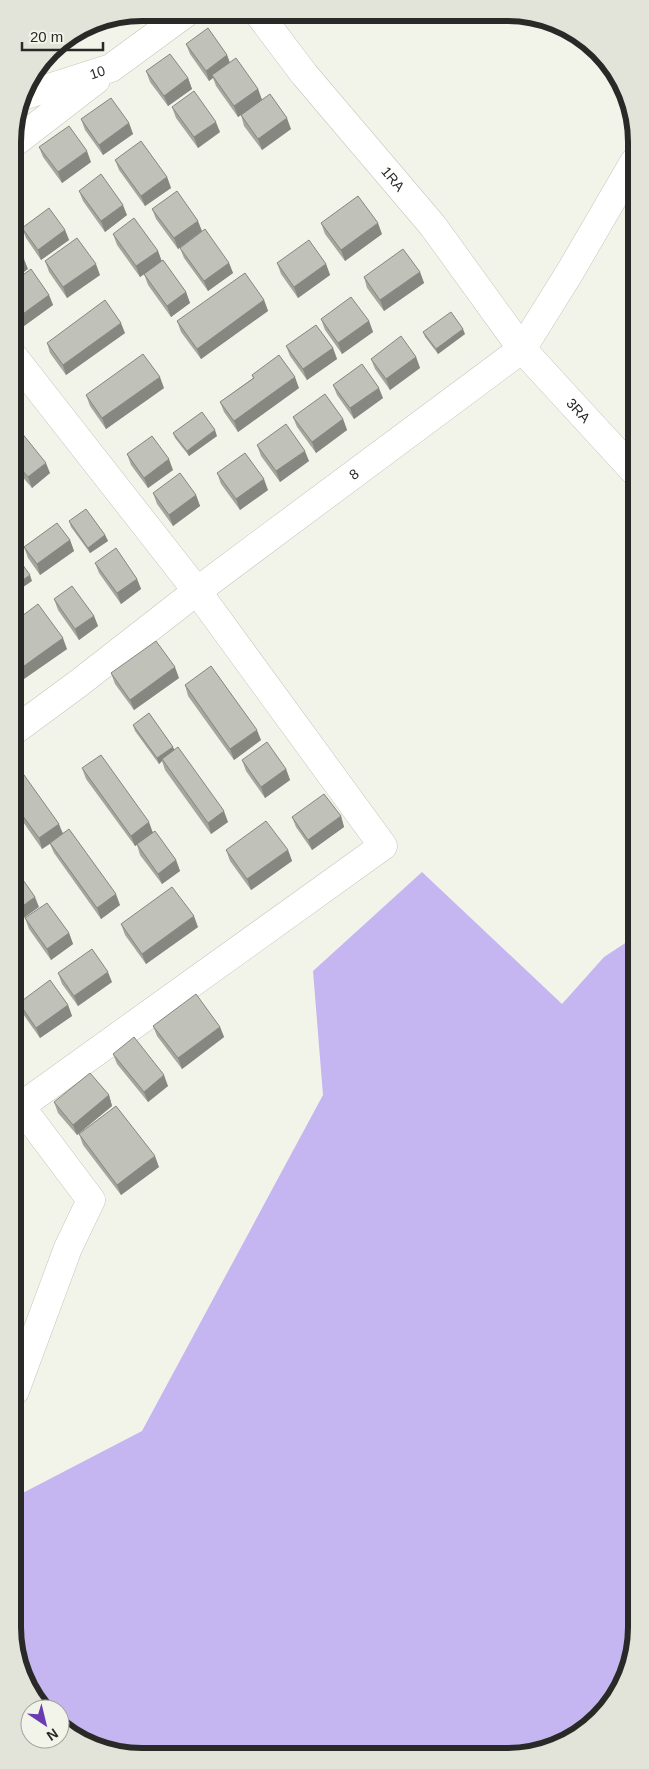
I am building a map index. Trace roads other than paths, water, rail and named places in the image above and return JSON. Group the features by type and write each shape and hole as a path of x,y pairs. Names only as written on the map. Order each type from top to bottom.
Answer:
{"street":[{"name":"10","path":"32,93 111,68 174,22"},
{"name":"1RA","path":"265,22 304,74 433,226 522,349"},
{"path":"22,137 111,68"},
{"name":"8","path":"22,725 79,683 197,591 522,349 570,272 628,172"},
{"name":"3RA","path":"522,349 628,464"},
{"path":"21,1107 383,846 197,591 22,367"},
{"path":"21,1113 91,1200 68,1248 21,1374"}]}
